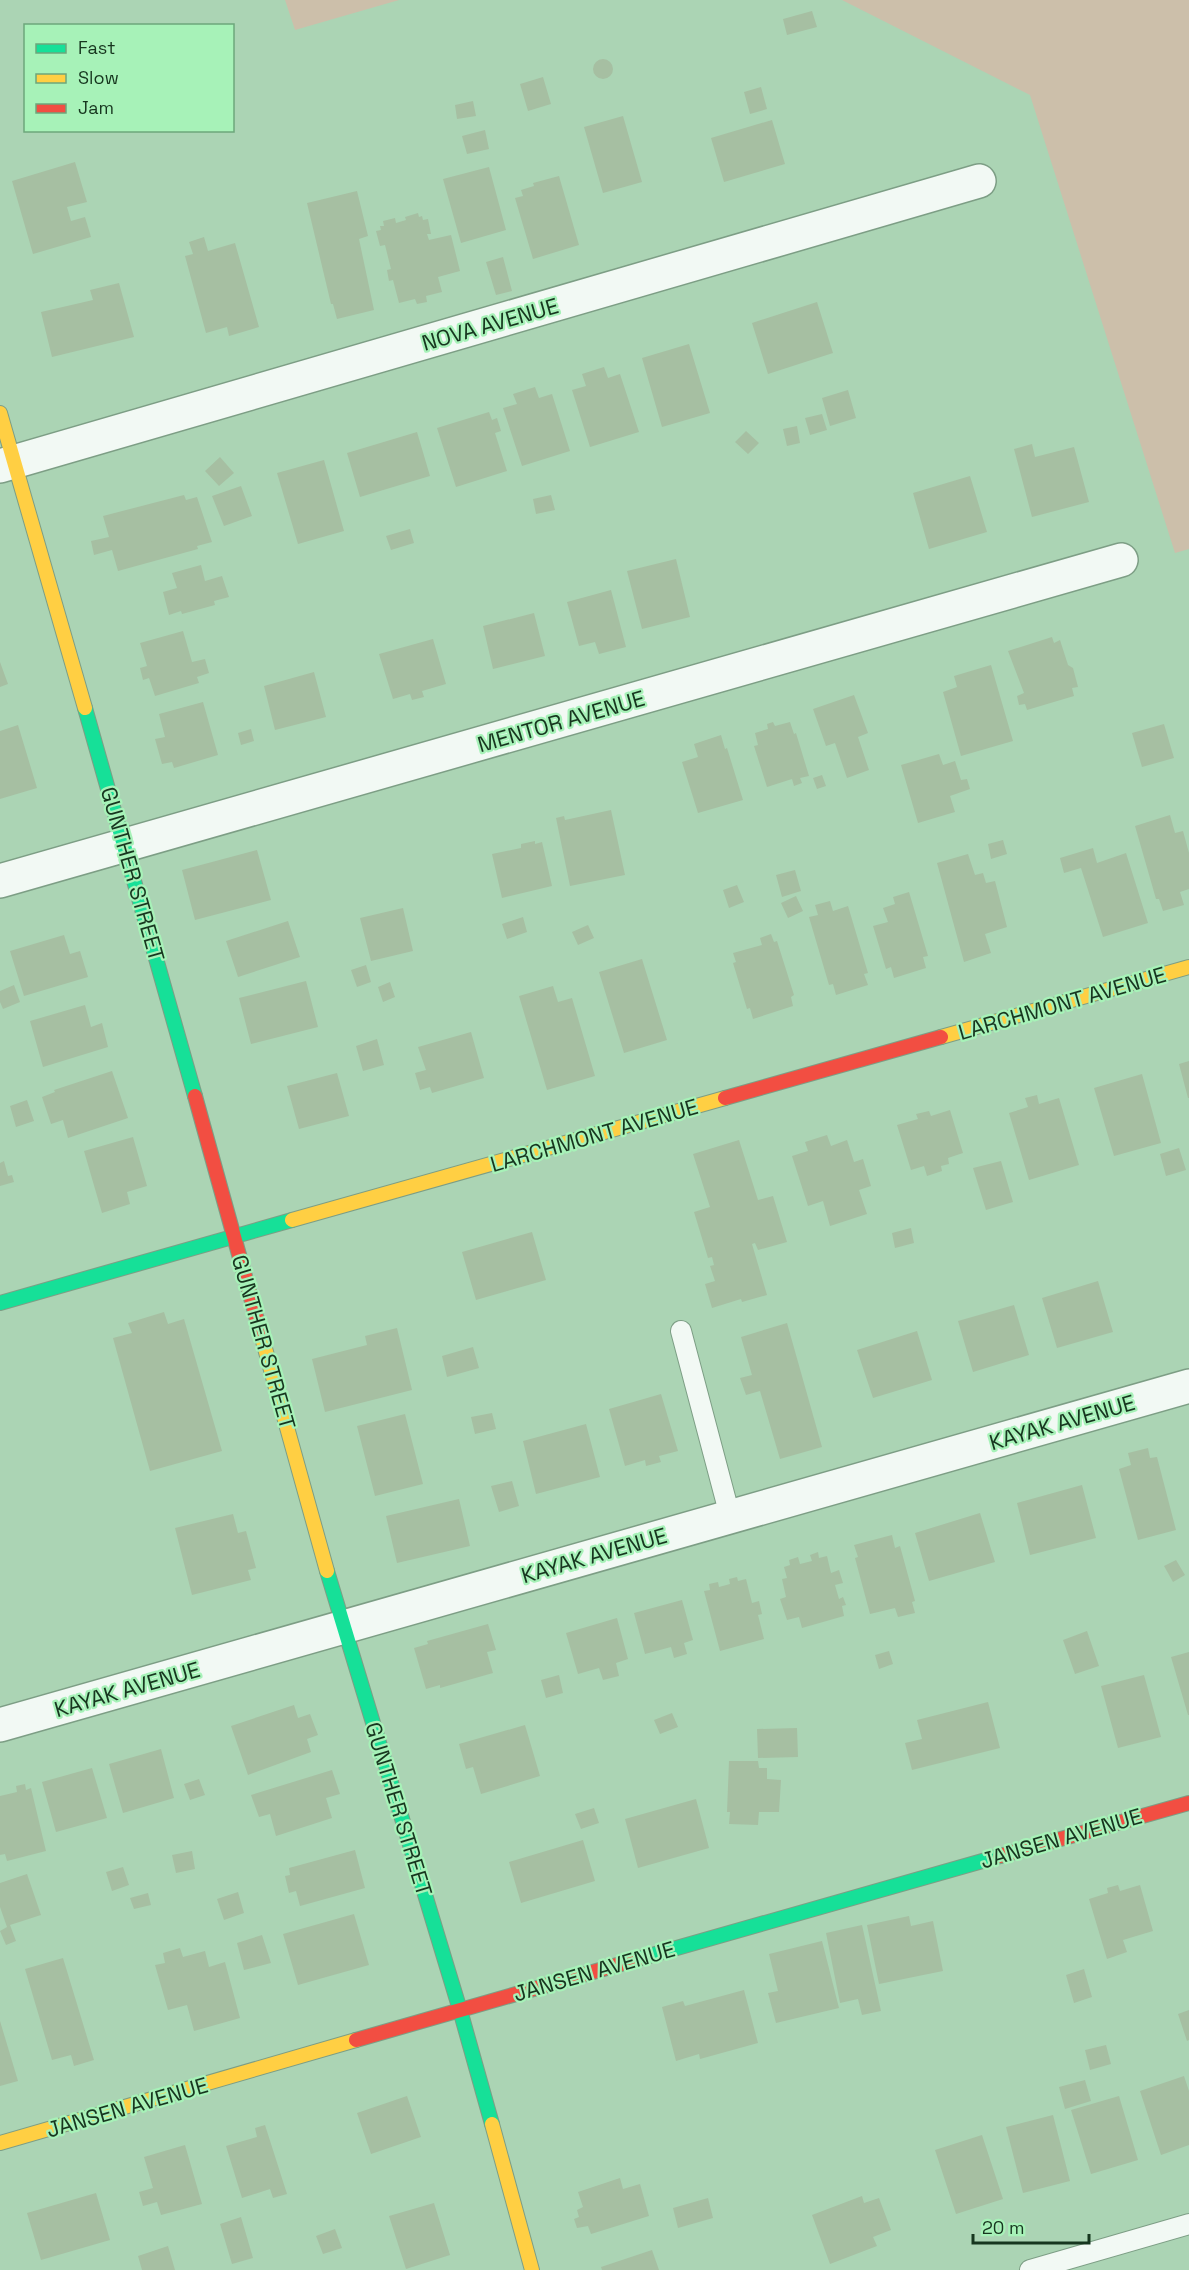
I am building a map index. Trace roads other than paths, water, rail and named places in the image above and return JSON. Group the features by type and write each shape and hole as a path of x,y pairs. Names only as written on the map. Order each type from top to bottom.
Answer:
{"street":[{"name":"NOVA AVENUE","path":"7,464 979,181"},
{"name":"GUNTHER STREET","path":"0,413 7,464 125,846 343,1626 460,2010 532,2270"},
{"name":"MENTOR AVENUE","path":"0,881 1121,560"},
{"name":"LARCHMONT AVENUE","path":"0,1304 1189,967"},
{"name":"KAYAK AVENUE","path":"0,1725 1189,1386"},
{"name":"JANSEN AVENUE","path":"0,2143 1189,1803"}],"lane":[{"path":"681,1331 730,1516"},
{"path":"1029,2270 1189,2224"}]}
